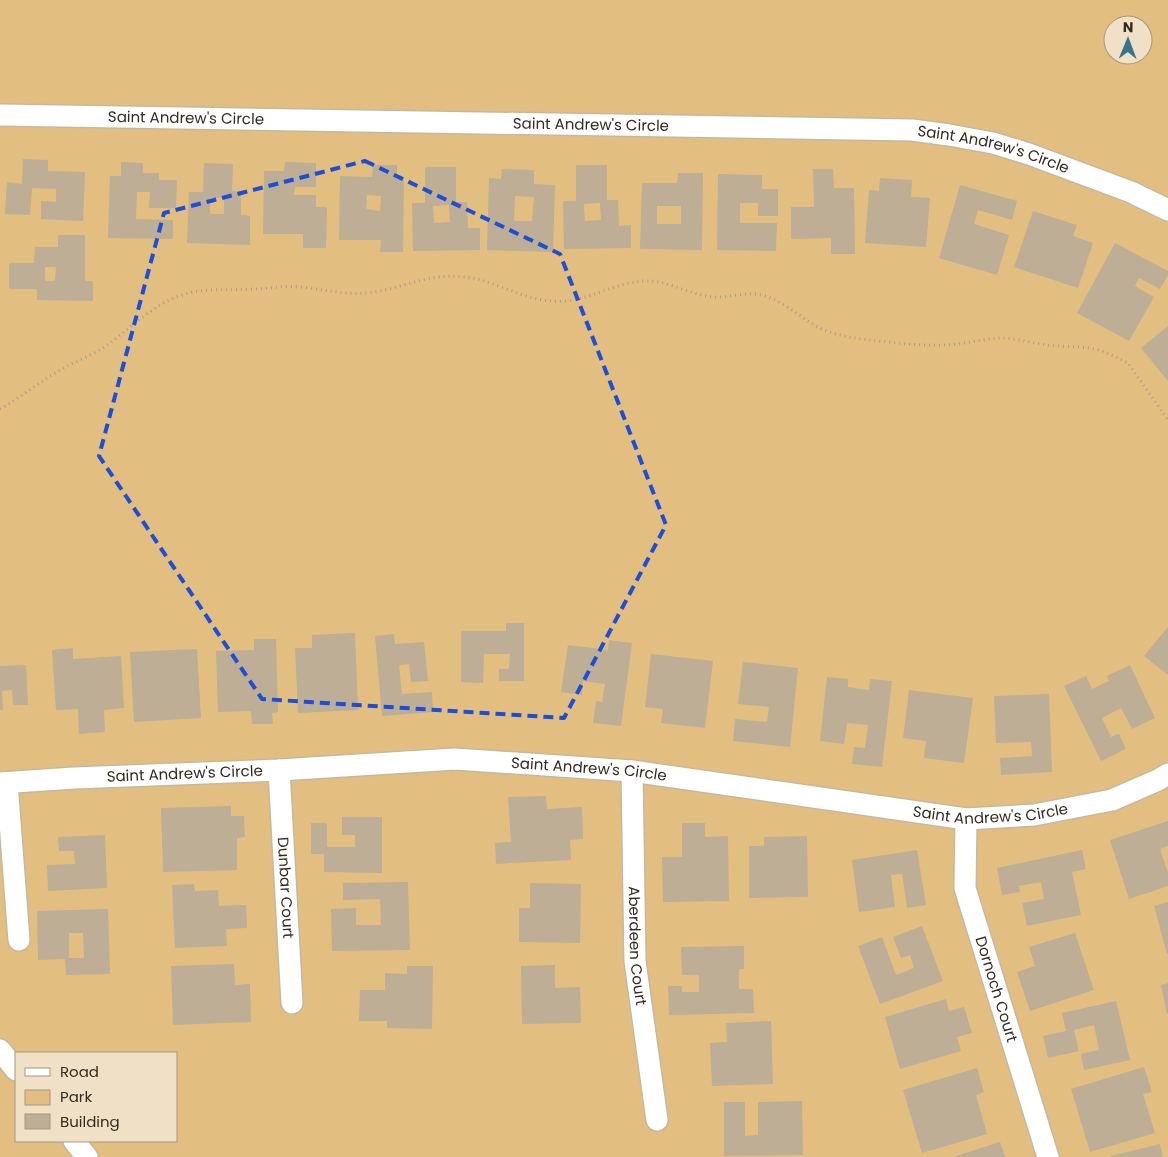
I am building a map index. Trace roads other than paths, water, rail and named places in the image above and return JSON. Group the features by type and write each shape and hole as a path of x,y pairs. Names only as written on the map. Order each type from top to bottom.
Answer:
{"street":[{"name":"Saint Andrew's Circle","path":"0,115 912,130 993,143 1029,154 1132,192 1168,210"},
{"name":"Saint Andrew's Circle","path":"4,783 74,778 279,770 455,759 632,771 966,819 1034,815 1112,800 1168,774"},
{"name":"Dunbar Court","path":"279,770 292,1003"},
{"name":"Aberdeen Court","path":"632,771 635,960 657,1120"},
{"path":"4,783 19,940"},
{"name":"Dornoch Court","path":"966,819 965,888 1048,1157"},
{"path":"0,1050 15,1069"},
{"path":"75,1142 87,1157"}]}
